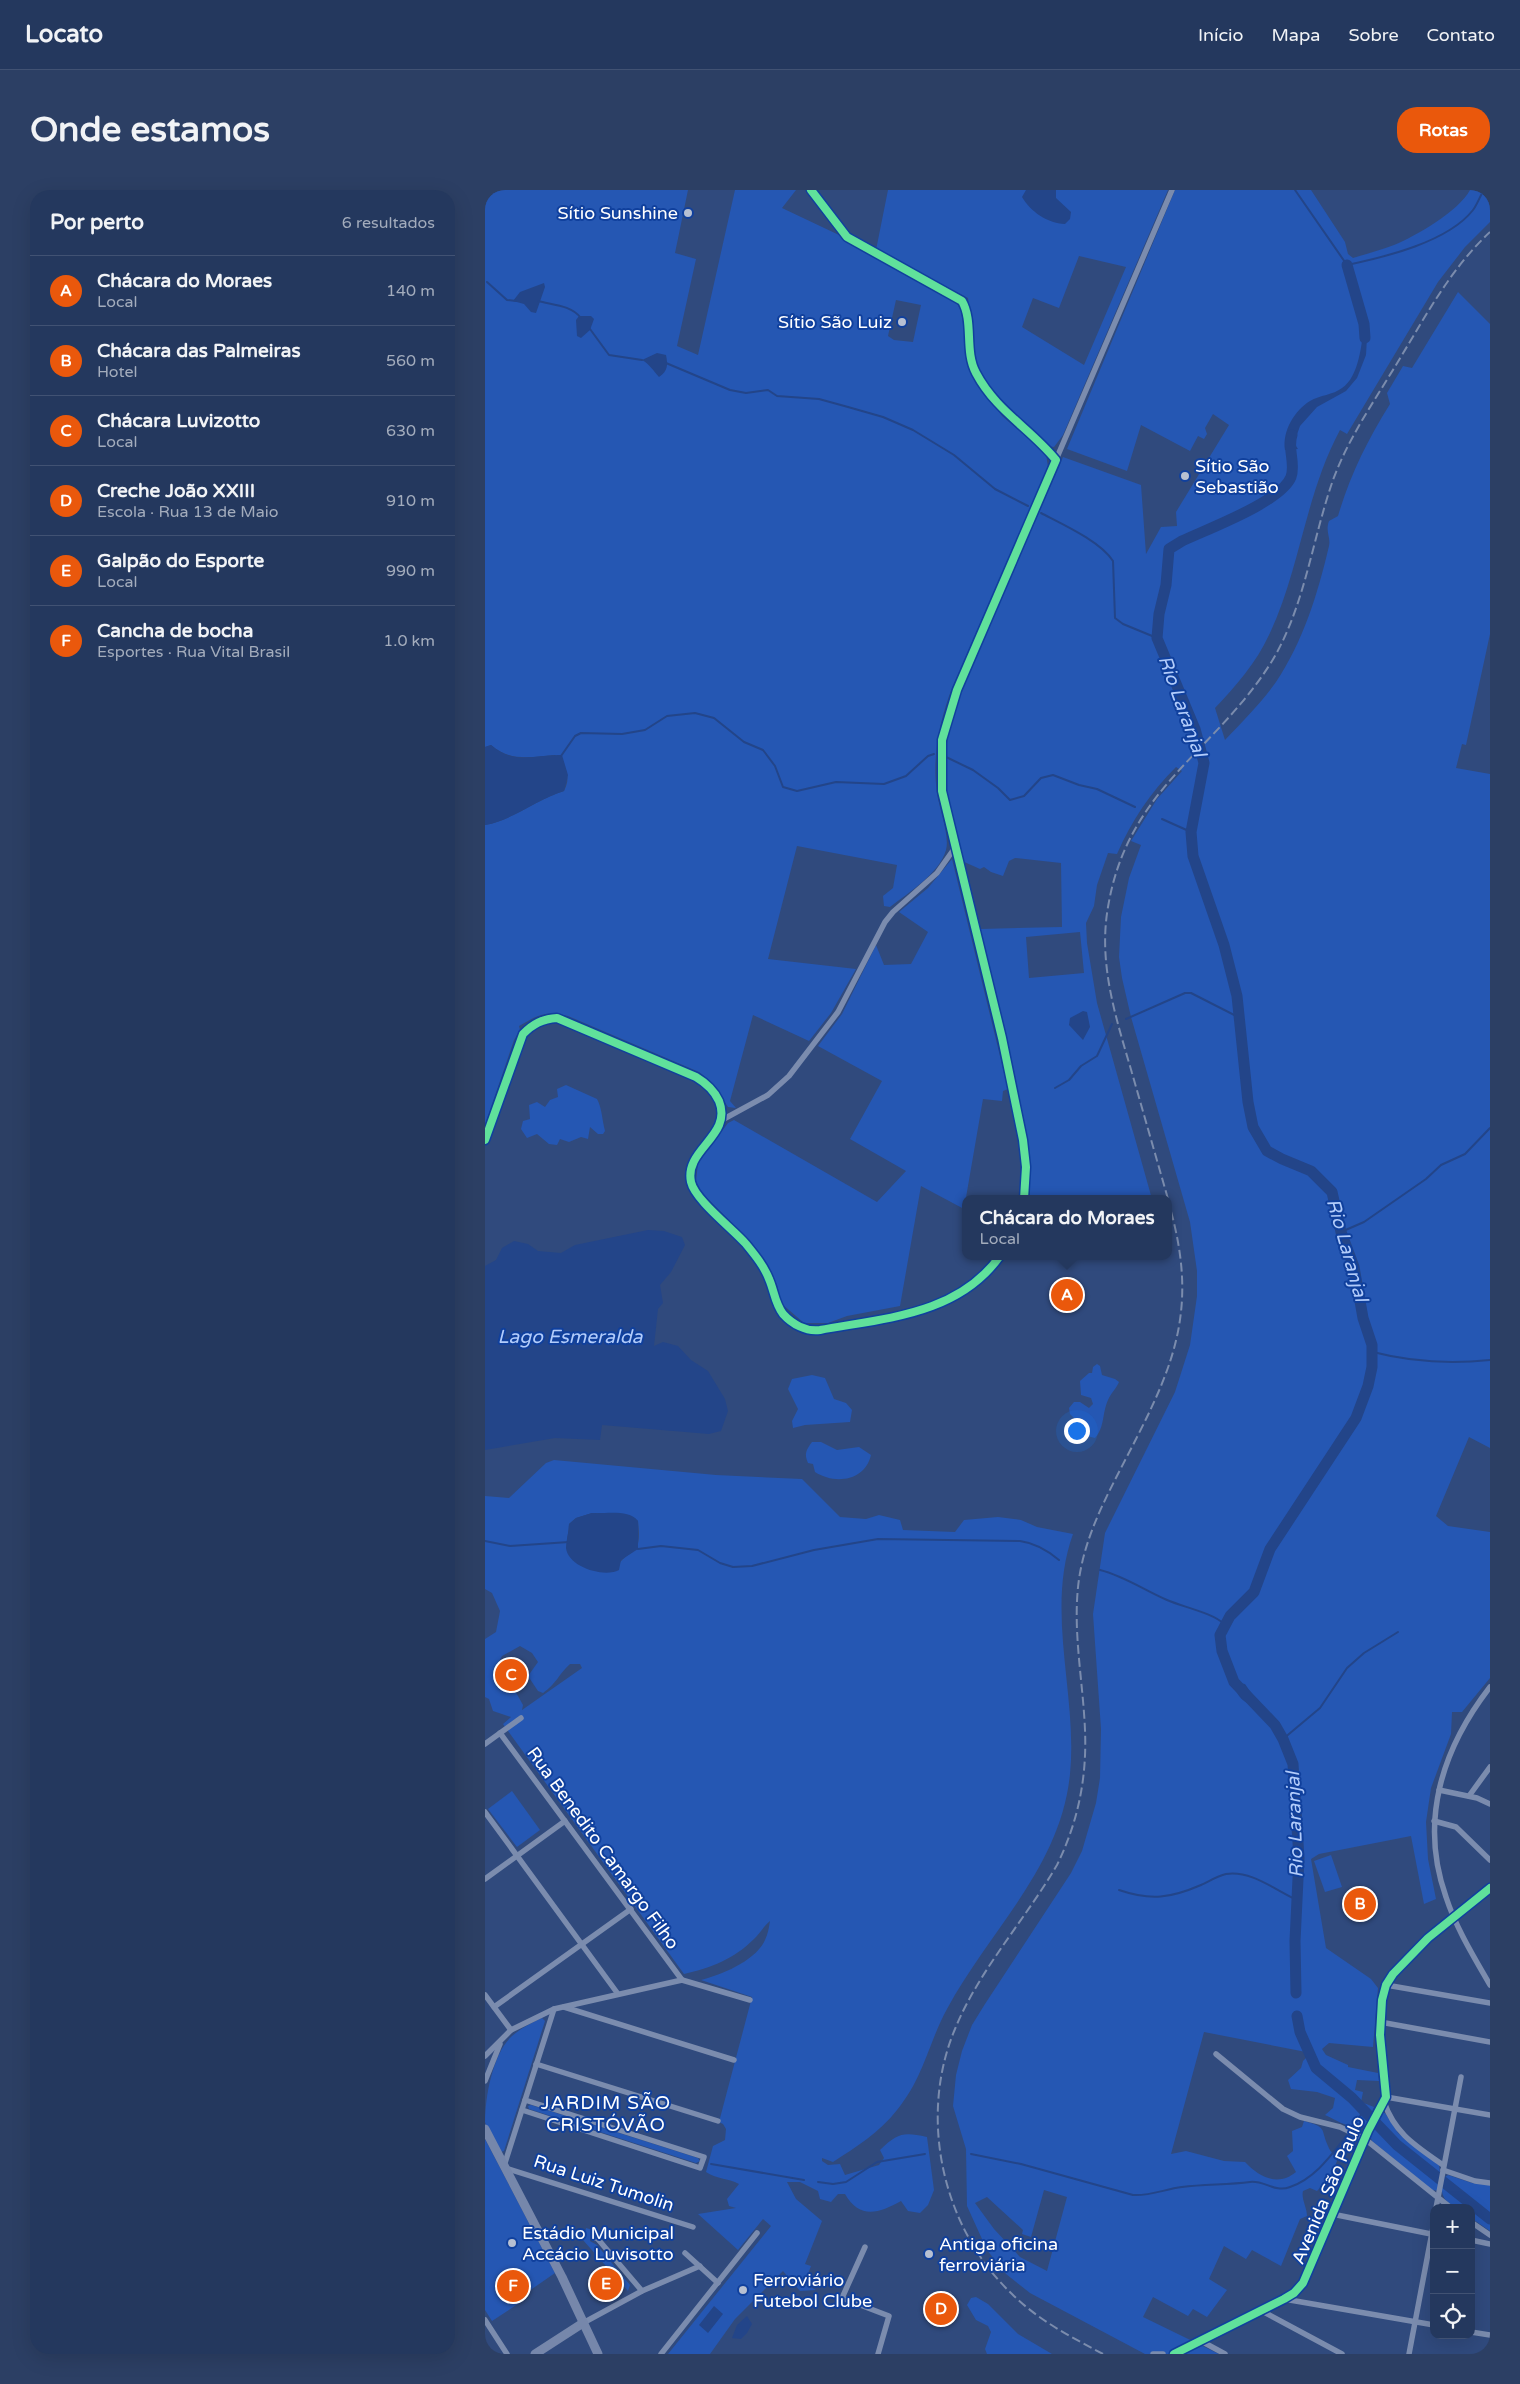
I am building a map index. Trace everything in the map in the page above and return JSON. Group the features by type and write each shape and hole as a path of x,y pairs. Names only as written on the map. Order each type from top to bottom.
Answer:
{"street":[{"path":"811,190 847,237 962,301 966,312 971,358 975,372 1005,413 1056,460"},
{"path":"1024,1195 1026,1168 1023,1140 993,1003 945,808 940,774 945,722 1171,190"},
{"path":"955,849 937,873 893,912 885,922 838,1012 789,1076 768,1095 722,1120 694,1161 690,1176 693,1189 745,1243 759,1261 768,1277 778,1306 783,1314 795,1324 811,1331 901,1316 947,1302 973,1286 996,1260"},
{"path":"485,1140 518,1042 528,1029 546,1019 566,1021 696,1077 715,1093 723,1112 722,1120"},
{"path":"1490,1687 1459,1732 1439,1790 1434,1821 1434,1847 1439,1872 1453,1916 1490,1985"},
{"path":"485,1744 521,1718"},
{"name":"Rua Benedito Camargo Filho","path":"501,1733 683,1980"},
{"path":"1469,1796 1490,1768"},
{"path":"1439,1790 1469,1796 1490,1804"},
{"path":"485,1812 618,1994"},
{"path":"485,1879 565,1821"},
{"path":"1434,1821 1448,1823 1456,1827 1490,1860"},
{"path":"1490,1888 1453,1916 1393,1974 1386,1985 1382,2000 1380,2022 1385,2099 1392,2122 1401,2133 1443,2170 1475,2181 1490,2183"},
{"path":"494,2007 631,1909"},
{"path":"485,2056 511,2030 553,2009 683,1980 750,2000"},
{"path":"1386,1985 1490,2003"},
{"path":"485,1995 511,2030"},
{"path":"562,2006 734,2060"},
{"path":"505,2167 553,2009"},
{"path":"1380,2022 1490,2042"},
{"path":"485,2081 493,2057 502,2040"},
{"path":"1216,2054 1283,2110 1300,2117 1346,2130 1365,2139 1446,2204"},
{"path":"536,2064 718,2121"},
{"path":"1437,2204 1461,2077"},
{"path":"1385,2099 1490,2115"},
{"name":"Avenida São Paulo","path":"1174,2354 1262,2311 1298,2289 1306,2278 1369,2127 1385,2099"},
{"path":"522,2110 700,2168 704,2157 525,2100"},
{"path":"485,2128 598,2354"},
{"name":"Rua Luiz Tumolin","path":"505,2167 693,2227"},
{"path":"1332,2214 1430,2233"},
{"path":"1475,2225 1490,2235"},
{"path":"661,2354 757,2233"},
{"path":"594,2238 597,2238 639,2293"},
{"path":"1475,2241 1490,2244"},
{"path":"1409,2354 1430,2243"},
{"path":"865,2247 842,2298 889,2316 879,2354"},
{"path":"685,2252 718,2283"},
{"path":"535,2354 583,2323 639,2293 700,2266"},
{"path":"1284,2299 1430,2324"},
{"path":"1262,2311 1342,2354"},
{"path":"485,2320 507,2354"},
{"path":"1475,2333 1490,2335"},
{"path":"1201,2341 1225,2354"},
{"path":"1153,2354 1163,2354"}],"shaded area":[{"path":"485,190 688,190 675,253 696,259 677,346 698,355 735,190 796,190 782,208 839,235 849,243 955,300 961,311 971,373 1002,416 1046,454 1048,467 952,688 943,714 935,766 937,793 947,837 946,850 937,867 930,875 890,907 884,906 883,896 893,888 897,865 797,846 768,959 856,969 831,1013 809,1041 753,1015 730,1101 736,1108 728,1107 719,1092 699,1072 568,1016 554,1013 537,1016 519,1026 520,1030 514,1040 485,1125 485,825 505,819 564,791 567,776 562,763 555,755 521,757 506,754 491,745 485,747","holes":["896,300 921,305 913,342 894,340 888,336"]},
{"path":"888,190 1168,190 1063,435 1054,447 1048,446 1018,420 998,399 982,377 973,350 968,298 876,250","holes":["1079,256 1126,267 1084,365 1022,327 1033,298 1059,308"]},
{"path":"1175,190 1311,190 1345,242 1348,254 1353,258 1394,245 1414,236 1457,206 1470,190 1490,190 1490,222 1465,247 1438,282 1347,434 1340,430 1319,480 1280,610 1269,635 1245,674 1215,708 1225,740 1252,712 1286,667 1309,617 1320,581 1329,546 1329,521 1338,516 1360,458 1390,404 1387,393 1403,366 1412,368 1458,292 1490,324 1490,634 1466,745 1462,744 1456,768 1490,774 1490,1448 1469,1437 1436,1516 1448,1526 1490,1532 1490,1678 1462,1712 1452,1712 1451,1734 1431,1788 1426,1822 1428,1859 1436,1899 1424,1904 1411,1836 1319,1854 1311,1859 1326,1948 1371,1979 1378,1988 1373,2047 1329,2043 1322,2049 1326,2055 1348,2065 1348,2067 1378,2073 1379,2081 1357,2080 1355,2090 1363,2092 1361,2102 1374,2107 1371,2114 1377,2118 1380,2113 1385,2113 1398,2133 1439,2165 1440,2173 1445,2177 1448,2175 1472,2183 1490,2185 1490,2231 1475,2221 1475,2204 1449,2203 1443,2196 1442,2191 1432,2190 1372,2141 1370,2136 1372,2128 1366,2125 1361,2127 1350,2126 1325,2115 1333,2108 1335,2098 1317,2092 1291,2089 1288,2080 1301,2068 1303,2061 1311,2053 1204,2032 1171,2154 1186,2151 1224,2161 1245,2162 1263,2176 1282,2179 1296,2172 1287,2156 1293,2151 1292,2131 1302,2127 1304,2121 1317,2125 1322,2129 1329,2148 1337,2161 1331,2176 1317,2191 1310,2188 1303,2191 1307,2216 1300,2219 1281,2266 1252,2250 1246,2259 1224,2246 1209,2279 1227,2290 1207,2317 1193,2309 1188,2316 1153,2297 1143,2317 1219,2354 1145,2354 1030,2293 1006,2274 987,2250 967,2206 966,2149 953,2106 956,2075 962,2051 972,2025 1071,1873 1082,1851 1096,1803 1100,1778 1101,1729 1093,1614 1105,1533 1175,1392 1190,1345 1197,1296 1197,1271 1190,1222 1131,1017 1119,957 1121,917 1129,878 1141,845 1131,841 1157,799 1182,771 1176,767 1158,787 1142,808 1117,854 1108,853 1097,885 1094,906 1086,923 1087,943 1097,1003 1151,1195 1028,1195 1030,1167 1027,1139 980,929 1062,927 1061,863 1015,858 1009,861 1003,876 991,872 984,867 980,869 962,861 946,791 945,757 950,724 961,692 1063,457 1141,485 1146,554 1161,527 1177,526 1176,512 1229,425 1213,414 1205,428 1207,434 1204,439 1198,436 1190,451 1141,425 1127,471 1067,449","holes":["1080,932 1084,973 1029,978 1026,937","1044,2190 1067,2197 1047,2271 1020,2257 994,2229 975,2203 987,2197 1023,2230 1022,2234 1031,2237"]},
{"path":"952,859 1008,1089 1003,1091 1002,1101 983,1099 966,1195 962,1195 962,1208 921,1186 900,1306 847,1316 828,1323 804,1323 782,1304 777,1285 763,1258 748,1239 701,1192 696,1181 698,1163 728,1123 734,1120 877,1202 906,1171 850,1139 882,1081 818,1046 842,1014 876,945 884,965 911,964 928,932 899,912 928,888"},
{"path":"566,1085 597,1099 605,1131 603,1134 598,1134 590,1127 588,1139 581,1137 569,1142 560,1139 557,1145 549,1144 537,1134 527,1138 521,1129 523,1121 530,1119 529,1105 537,1102 545,1107 550,1100 558,1097 557,1089"},
{"path":"1097,1364 1100,1366 1102,1375 1119,1382 1108,1400 1102,1425 1095,1438 1067,1431 1067,1426 1073,1421 1080,1422 1082,1418 1074,1418 1070,1414 1069,1408 1074,1402 1080,1402 1089,1408 1093,1404 1091,1398 1081,1395 1080,1381 1089,1373 1092,1373 1093,1367"},
{"path":"812,1375 825,1378 834,1399 846,1403 852,1410 850,1422 805,1425 793,1428 792,1421 798,1409 788,1389 792,1379"},
{"path":"812,1442 821,1442 837,1450 859,1447 871,1455 868,1464 856,1475 840,1479 831,1478 815,1472 813,1464 808,1463 806,1452"},
{"path":"554,1460 716,1475 802,1479 840,1517 866,1519 879,1515 900,1520 903,1530 955,1532 964,1520 998,1517 1021,1520 1037,1527 1073,1534 1065,1563 1062,1593 1064,1654 1070,1714 1070,1774 1064,1808 1053,1839 1021,1897 964,1980 947,2009 920,2073 906,2098 883,2125 859,2145 833,2162 822,2158 822,2161 828,2165 840,2164 845,2175 879,2165 884,2158 880,2150 896,2137 906,2134 927,2137 934,2190 928,2205 920,2213 908,2211 901,2201 885,2209 870,2212 857,2208 845,2194 838,2194 831,2202 820,2199 818,2191 800,2182 787,2182 796,2199 822,2221 805,2264 811,2266 808,2274 813,2276 809,2286 816,2290 800,2291 783,2271 735,2319 710,2354 668,2354 771,2226 763,2219 738,2250 698,2214 736,2208 729,2206 727,2199 739,2184 706,2172 713,2146 725,2140 726,2129 719,2122 752,1997 701,1980 728,1971 746,1961 760,1948 765,1940 770,1921 754,1939 730,1957 713,1966 684,1974 503,1724 511,1717 493,1711 489,1699 485,1697 485,1639 496,1632 500,1611 492,1593 485,1589 485,1496 509,1498 546,1463","holes":["592,1513 623,1514 638,1521 639,1534 636,1548 619,1563 614,1572 586,1567 573,1560 569,1555 567,1548 569,1524 576,1518","520,1646 532,1653 538,1662 528,1676 538,1691 543,1693 570,1664 580,1664 582,1668 522,1710 523,1705 514,1689 508,1692 494,1671 502,1656"]},
{"path":"512,1791 540,1830 517,1847 488,1809"},
{"path":"1331,1855 1342,1887 1325,1892 1314,1861"},
{"path":"542,2018 545,2021 504,2151 501,2152 485,2122 491,2076 500,2053 512,2036"},
{"path":"531,2105 698,2158 700,2161 696,2163 529,2109 528,2106"},
{"name":"Estádio Municipal Accácio Luvisotto","path":"485,2139 555,2273 519,2298 521,2302 492,2321 485,2310"},
{"path":"586,2228 600,2232 599,2234 591,2233 590,2241 597,2245 630,2285 628,2291 583,2240"},
{"path":"976,2297 988,2304 1018,2334 1052,2354 987,2354 985,2349 991,2332 988,2326 976,2320 967,2305 971,2298"}],"water":[{"path":"1026,190 1056,190 1056,198 1071,212 1070,219 1065,224 1040,216 1022,197"},
{"path":"544,283 545,287 536,313 531,312 524,304 513,301 520,292"},
{"path":"579,316 591,316 594,319 590,330 581,338 577,336 576,320"},
{"path":"1364,324 1367,337 1366,355 1357,378 1346,391 1317,407 1300,426 1294,443 1298,449 1285,450 1288,429 1299,410 1310,401 1331,394 1348,383 1359,359"},
{"path":"657,353 666,355 667,362 666,370 659,377 642,360"},
{"path":"491,745 508,755 517,757 562,755 568,775 564,791 505,819 485,825 485,747"},
{"path":"1083,1011 1087,1012 1090,1027 1083,1040 1069,1025 1070,1018"},
{"name":"Lago Esmeralda","path":"648,1230 664,1231 682,1237 685,1245 671,1272 660,1285 663,1303 658,1309 654,1346 663,1342 678,1346 691,1360 708,1371 725,1399 728,1411 721,1431 709,1434 602,1425 600,1440 555,1438 485,1450 485,1266 496,1260 502,1248 514,1241 528,1244 538,1251 561,1253 575,1245"},
{"path":"592,1513 623,1513 634,1517 638,1521 638,1549 621,1560 619,1570 605,1573 596,1572 573,1561 568,1555 566,1548 569,1524 576,1518"},
{"path":"1234,1682 1245,1684 1262,1709 1243,1700 1237,1693"},
{"path":"714,2306 723,2314 708,2333 699,2325"},
{"path":"747,2316 752,2324 747,2333 741,2339 732,2338 737,2325"}],"waterway":[{"path":"1295,190 1347,265 1397,253 1448,231 1473,210 1484,190"},
{"name":"Rio Laranjal","path":"1347,265 1364,324 1365,338"},
{"path":"487,282 507,300 516,301"},
{"path":"538,301 567,308 581,318"},
{"path":"590,329 609,355 642,360"},
{"path":"666,363 730,390 746,393 768,390 777,396 819,399 883,417 913,430 954,455 995,489 1028,506"},
{"name":"Rio Laranjal","path":"1292,435 1290,446 1292,472 1291,477 1284,486 1259,505 1169,549 1166,585 1159,614 1157,638 1195,729 1204,763 1191,832 1193,856 1224,945 1237,996 1248,1102 1253,1127 1267,1151 1311,1171 1332,1192 1341,1232 1354,1267 1363,1318 1372,1345 1372,1367 1368,1386 1356,1418 1270,1549 1254,1592 1230,1616 1220,1635 1222,1651 1234,1682 1275,1725 1293,1764 1299,1858 1295,1941 1296,1993"},
{"path":"1041,513 1090,540 1107,554 1113,561 1115,618 1123,624 1157,638"},
{"path":"561,756 575,736 581,733 622,734 645,730 667,716 695,713 714,718 744,742 763,750 775,766 783,787 797,791 836,782 884,784 906,776 928,756 934,754"},
{"path":"946,757 973,770 998,788 1010,800 1024,796 1041,778 1053,775 1079,785 1097,789 1135,807"},
{"path":"1162,819 1191,832"},
{"path":"1126,1019 1185,993 1191,993 1240,1018"},
{"path":"1055,1088 1069,1080 1081,1066 1097,1056 1112,1024"},
{"path":"1341,1232 1364,1222 1426,1179 1441,1165 1465,1154 1490,1128"},
{"path":"1373,1352 1431,1361 1490,1360"},
{"path":"638,1549 661,1546 698,1550 720,1563 733,1567 752,1566 814,1550 878,1539 1020,1541 1031,1543 1059,1560"},
{"path":"485,1541 510,1546 569,1542"},
{"path":"1100,1570 1126,1579 1167,1600 1197,1610 1224,1624"},
{"path":"1283,1739 1320,1708 1347,1668 1364,1653 1398,1632"},
{"path":"1119,1890 1151,1897 1170,1895 1180,1893 1226,1874 1235,1874 1254,1878 1297,1900"},
{"name":"Rio Laranjal","path":"1297,2016 1300,2032 1316,2068 1352,2098 1397,2145 1490,2219"},
{"path":"1351,2130 1364,2110"},
{"path":"971,2154 1021,2164 1133,2195 1182,2187 1250,2182 1274,2188 1285,2188 1299,2183 1316,2172 1348,2134"},
{"path":"818,2182 833,2184 846,2182 877,2162 925,2154"},
{"path":"711,2164 804,2180"}],"railway":[{"path":"1167,1195 1110,991 1105,949 1106,928 1108,907 1118,866 1134,831 1154,801 1249,693 1272,661 1293,618 1333,480 1353,436 1450,278 1490,232"},
{"path":"1103,2354 1055,2327 1022,2303 988,2267 968,2237 953,2204 943,2170 938,2134 938,2098 944,2063 955,2029 965,2007 989,1966 1057,1865 1076,1816 1083,1782 1085,1748 1084,1711 1077,1636 1079,1579 1085,1550 1095,1523 1154,1403 1167,1372 1176,1341 1181,1310 1182,1277 1178,1241 1172,1217"}],"cycle path":[{"path":"811,190 847,237 962,301 968,318 970,355 976,373 1003,409 1056,460 957,690 942,740 942,791 1002,1038 1023,1140 1026,1167 1024,1195"},
{"path":"485,1140 523,1034 530,1027 538,1023 557,1018 696,1077 712,1090 719,1101 722,1113 720,1124 694,1160 691,1170 691,1182 699,1197 756,1256 767,1274 780,1310 795,1324 810,1330 820,1330 870,1322 919,1311 963,1291 983,1276 997,1260"},
{"path":"1174,2354 1284,2299 1294,2293 1303,2283 1368,2131 1386,2097 1380,2035 1382,2000 1386,1985 1393,1974 1428,1938 1490,1888"}],"place":[{"name":"Sítio Sunshine","path":"688,213"},
{"name":"Sítio São Luiz","path":"902,322"},
{"name":"Sítio São Sebastião","path":"1185,476"},
{"name":"Chácara do Moraes","path":"1067,1295"},
{"name":"Chácara Luvizotto","path":"511,1675"},
{"name":"Chácara das Palmeiras","path":"1360,1904"},
{"name":"Estádio Municipal Accácio Luvisotto","path":"512,2243"},
{"name":"Antiga oficina ferroviária","path":"929,2254"},
{"name":"Galpão do Esporte","path":"606,2284"},
{"name":"Cancha de bocha","path":"513,2286"},
{"name":"Ferroviário Futebol Clube","path":"743,2290"},
{"name":"Creche João XXIII","path":"941,2309"}],"district":[{"name":"JARDIM SÃO CRISTÓVÃO","path":"606,2114"}]}
